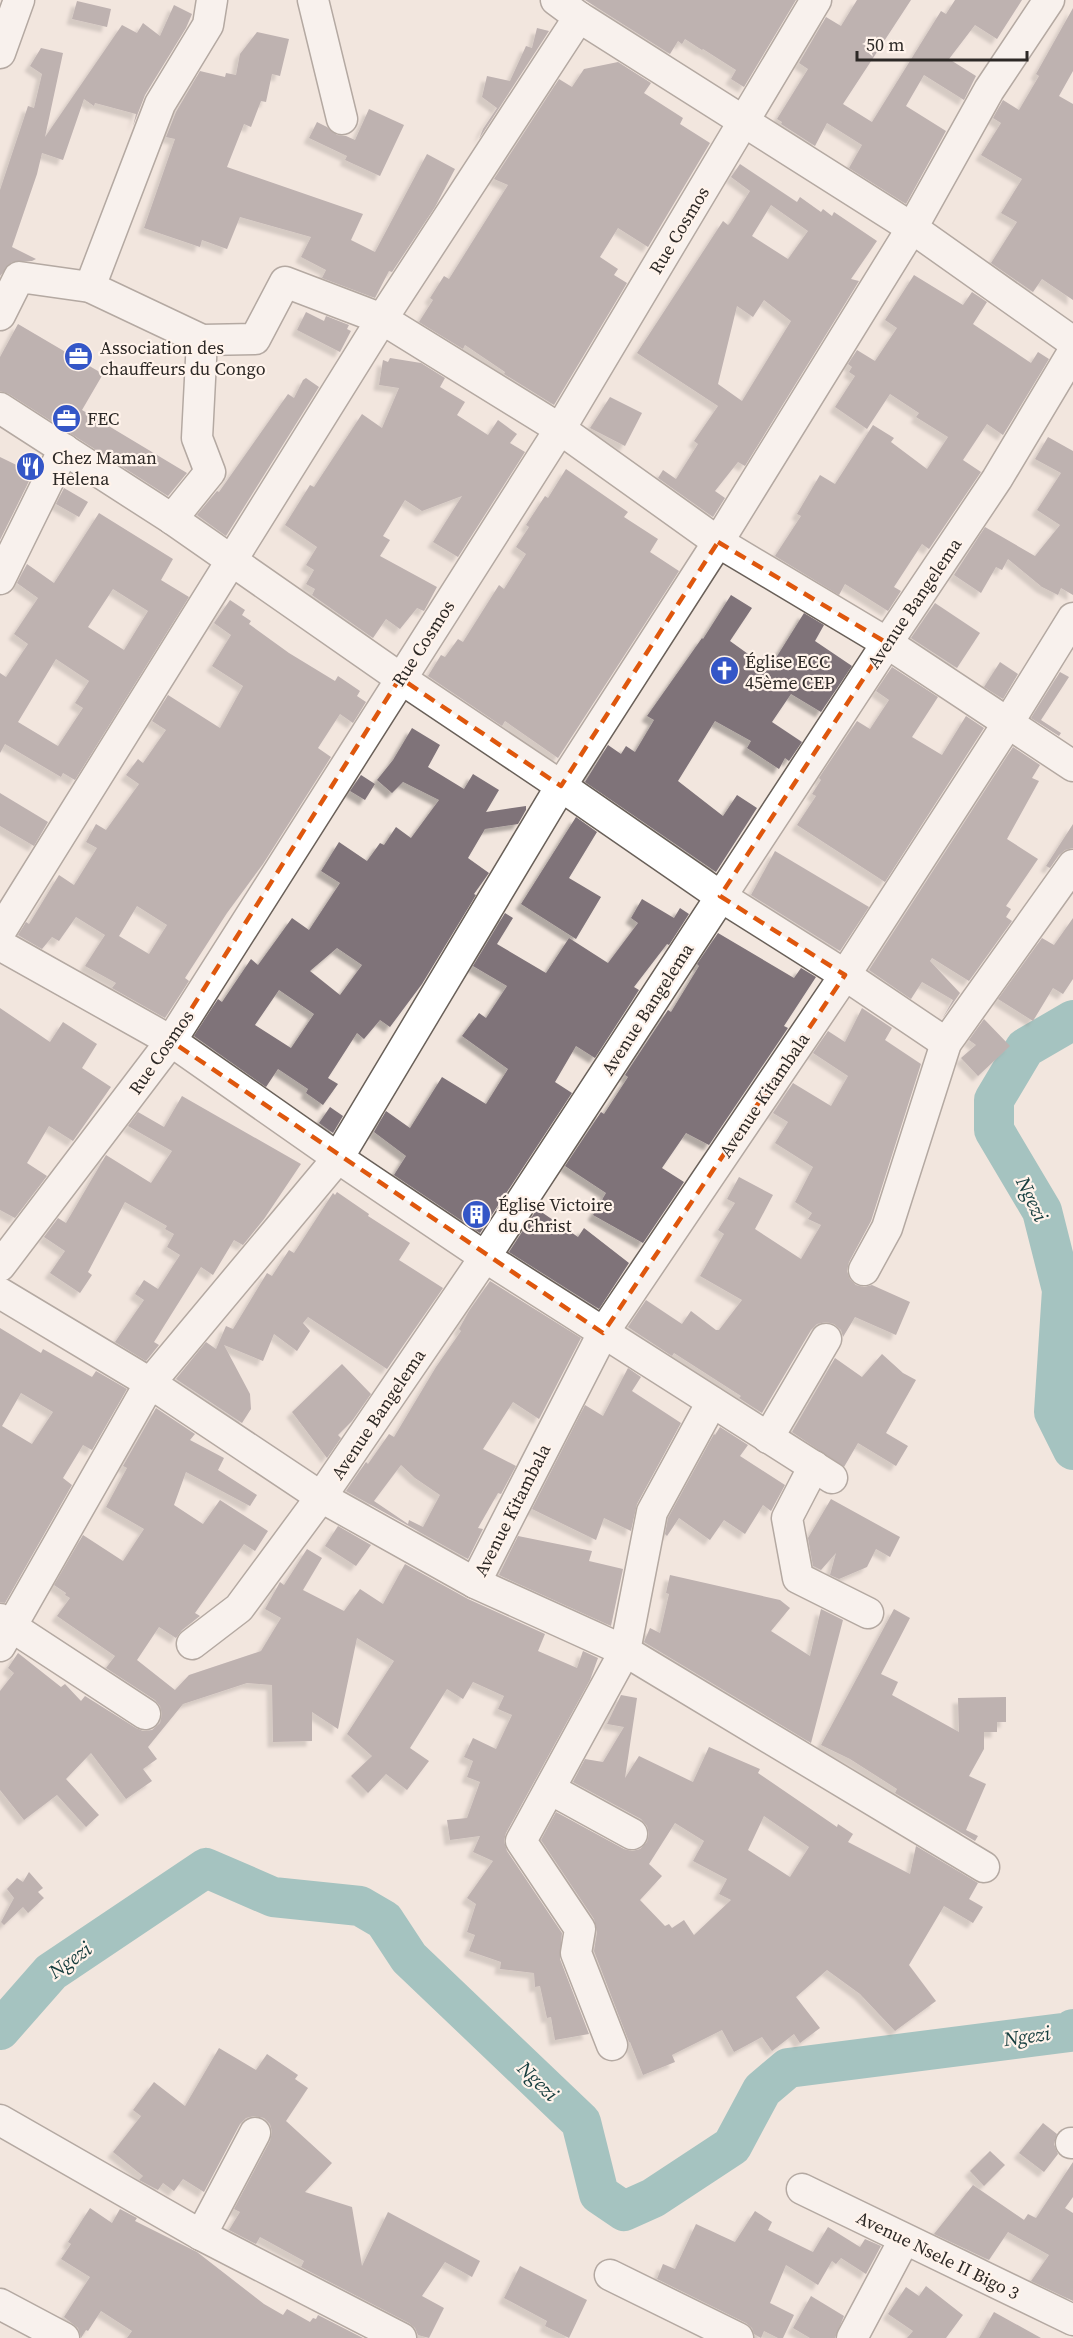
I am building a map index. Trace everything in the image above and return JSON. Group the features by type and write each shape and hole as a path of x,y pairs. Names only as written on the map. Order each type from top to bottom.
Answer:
{"street":[{"path":"0,53 19,0"},
{"path":"90,287 160,104 208,25 212,0"},
{"path":"313,0 342,119"},
{"name":"Rue Cosmos","path":"0,1266 171,1041 560,429 816,0"},
{"path":"146,1714 4,1630 150,1383 338,1158 561,786 718,542 912,228 989,90 1049,0"},
{"path":"0,932 382,319 567,9 912,228 1073,342"},
{"path":"0,315 19,277 90,287 202,340 255,339 285,282 382,319 560,429 718,542 887,643 1073,766"},
{"path":"172,519 210,472 197,438 202,340"},
{"name":"Avenue Bangelema","path":"192,1644 239,1608 321,1497 485,1257 720,896 997,479 1073,352"},
{"path":"0,408 172,519 720,896 845,975 946,1043"},
{"path":"0,579 64,449"},
{"name":"Avenue Kitambala","path":"475,1583 603,1334 845,975 1073,618"},
{"path":"864,1270 888,1228 946,1043 1073,865"},
{"path":"0,945 171,1041 485,1257 823,1472 787,1518 798,1578 868,1613"},
{"path":"0,1293 150,1383 321,1497 475,1583 625,1651 984,1867"},
{"path":"768,1438 826,1340"},
{"path":"612,2045 576,1953 580,1929 521,1841 625,1651 652,1512 711,1402"},
{"path":"550,1789 632,1834"},
{"path":"0,2120 201,2235 401,2338"},
{"path":"201,2235 255,2133"},
{"name":"Avenue Nsele II Bigo 3","path":"802,2189 1073,2320"},
{"path":"852,2338 904,2240"},
{"path":"610,2275 738,2338"},
{"path":"0,2304 64,2338"}],"highlighted area":[{"path":"718,542 887,643 720,896 845,975 603,1333 171,1041 400,678 561,786"}],"building":[{"path":"585,0 796,0 744,87 731,79 736,70 685,39 682,44 678,41 670,54"},
{"path":"857,0 911,0 843,104 872,122 941,11 946,14 955,0 1022,0 997,39 975,25 949,59 976,76 964,100 924,75 906,106 946,131 906,204 849,168 862,145 827,123 815,146 777,119 808,69 799,63 826,17 841,26"},
{"path":"77,1 111,9 107,27 72,19"},
{"path":"174,5 192,14 186,28 145,95 133,126 136,114 95,103 94,106 84,99 63,160 42,153 12,247 36,259 12,262 0,276 0,190 28,106 34,108 42,74 30,66 41,48 63,53 45,137 122,25 137,33 143,23 160,36"},
{"path":"1073,8 1073,71 1059,96 1073,104 1073,300 1042,279 1033,292 991,263 1017,222 1001,213 1022,179 981,155 1001,123 993,118 1003,100 1019,110 1039,76 1036,74"},
{"path":"537,28 549,31 479,139 497,108 482,97 487,76 510,81 526,46 532,48"},
{"path":"257,32 289,39 280,76 272,74 266,102 261,101 251,127 244,124 227,167 363,214 351,240 375,252 427,154 455,169 435,207 392,272 389,271 375,298 322,278 326,270 301,257 311,237 240,217 227,249 202,240 200,247 144,228 175,139 166,137 176,112 200,71 225,77 226,73 236,75 240,54"},
{"path":"618,62 651,83 644,93 683,118 680,124 710,143 648,247 618,228 600,257 618,269 614,275 627,283 554,405 504,374 505,372 465,345 463,349 419,322 444,276 449,279 508,185 494,179 559,79 572,87 584,69"},
{"path":"369,109 404,125 380,176 345,160 347,156 309,138 317,122 337,135 355,140"},
{"path":"740,164 797,202 800,197 821,212 823,209 832,216 834,212 877,241 851,279 859,281 745,466 738,462 715,491 725,498 713,517 658,478 663,470 676,479 698,444 694,441 718,406 637,353 723,221 728,225 730,223 750,191 731,177","holes":["771,205 808,231 788,259 752,236","764,300 791,321 742,401 718,384 737,306 753,317"]},
{"path":"914,275 963,305 972,292 987,302 973,324 1031,363 1038,352 1049,359 1003,435 987,424 963,460 981,472 929,549 922,544 894,587 901,591 888,611 845,584 839,595 775,556 801,516 797,514 820,475 835,484 873,425 894,438 891,442 927,469 948,437 916,417 919,413 890,394 867,429 835,407 855,376 849,372 852,367 848,364 857,350 875,361 897,328 885,320"},
{"path":"306,312 324,321 326,316 349,325 347,329 351,331 340,352 297,330"},
{"path":"18,324 103,374 82,410 187,473 168,496 9,394 0,391 0,357"},
{"path":"390,358 421,363 445,378 440,387 465,402 457,415 488,435 498,420 517,434 510,443 525,452 458,557 433,542 462,496 422,511 405,500 383,536 390,540 380,556 437,587 424,611 417,608 400,629 386,619 373,638 312,595 315,589 306,584 314,570 306,565 317,547 285,525 310,485 314,487 362,414 382,428 399,388 379,385 383,360 388,362"},
{"path":"306,378 319,387 226,536 197,515 217,491 219,492 288,394 294,398"},
{"path":"610,397 642,413 625,446 590,428"},
{"path":"1048,437 1073,451 1073,595 1061,588 1058,595 1042,587 1008,559 1002,570 996,567 981,593 954,575 985,527 1035,556 1060,525 1037,510 1061,473 1035,459"},
{"path":"0,457 33,473 0,540"},
{"path":"566,469 628,512 624,517 658,539 650,552 679,571 558,758 505,721 502,726 428,676 441,655 445,657 458,639 463,642 499,585 504,589 526,554 516,547 529,527 526,525 545,496 548,498"},
{"path":"64,488 88,502 79,517 56,504"},
{"path":"99,513 173,559 161,580 189,597 75,780 63,773 61,777 5,744 0,753 0,673 6,677 28,644 14,634 38,598 17,583 27,564 54,583","holes":["113,589 148,611 124,650 88,627","56,659 89,681 75,703 83,708 58,746 18,722"]},
{"path":"731,595 752,608 730,641 769,669 804,613 824,625 815,641 852,666 821,712 791,694 772,722 802,742 789,761 785,758 779,769 747,748 751,741 715,721 678,781 723,816 737,795 757,808 716,872 585,782 608,745 621,754 626,746 635,752 654,720 647,716 703,639"},
{"path":"230,600 245,610 242,615 251,621 249,624 289,653 335,681 338,676 360,691 357,696 366,702 353,723 340,714 318,748 331,757 263,864 227,913 185,978 189,981 165,1018 112,988 116,983 85,966 105,935 76,917 59,941 52,937 42,949 18,935 26,922 29,924 59,875 74,885 97,848 86,842 96,824 106,830 139,784 126,775 138,759 143,763 166,730 152,721 168,695 220,728 243,686 212,666 231,635 214,623","holes":["137,906 167,925 149,954 119,936"]},
{"path":"935,603 980,633 957,668 911,638"},
{"path":"1000,662 1018,674 1003,699 984,687"},
{"path":"892,667 938,697 912,737 942,755 966,716 984,728 885,882 797,825 816,796 812,794 821,780 819,778 857,721 870,729 889,700 876,691"},
{"path":"1060,672 1069,677 1041,720 1061,733 1059,736 1031,718"},
{"path":"412,728 440,745 428,767 464,789 473,774 499,790 486,812 526,806 526,810 518,824 485,829 468,858 489,873 474,894 476,895 422,984 390,1027 380,1020 364,1039 357,1033 328,1078 338,1084 323,1105 306,1093 308,1089 278,1069 266,1087 194,1036 218,999 222,1002 251,959 258,965 292,918 309,930 340,883 321,871 339,842 367,861 380,843 384,845 396,827 411,838 439,800 403,782 392,793 377,780 393,760","holes":["337,948 362,965 340,995 310,971","279,990 314,1014 291,1048 255,1025"]},
{"path":"1013,747 1040,765 1032,778 1039,781 1007,839 1038,859 1006,906 1011,909 1006,917 1012,921 969,981 932,958 930,961 960,993 942,1019 953,1000 922,982 911,999 869,970"},
{"path":"361,775 375,784 365,800 350,791"},
{"path":"0,793 48,822 34,846 0,826"},
{"path":"576,817 597,832 569,878 601,897 576,939 521,904"},
{"path":"1073,824 1073,848 1059,855 1050,868 1046,866"},
{"path":"775,851 869,907 840,951 751,895"},
{"path":"642,899 674,918 680,908 689,914 669,945 667,944 634,987 639,990 595,1058 576,1046 555,1082 572,1093 480,1233 394,1175 406,1156 374,1132 386,1111 410,1128 442,1077 486,1104 508,1069 462,1036 479,1013 486,1018 507,986 473,966 505,913 513,918 497,944 546,973 569,938 608,963 638,923 631,918"},
{"path":"1073,918 1073,979 1063,994 1053,988 1033,1021 998,999 1042,938 1054,945"},
{"path":"718,933 794,978 801,968 816,977 784,1026 788,1028 709,1145 686,1133 662,1168 684,1182 643,1243 593,1215 606,1193 565,1166 601,1112 604,1114 628,1077 625,1075 668,1010 671,1012 699,966 697,964"},
{"path":"0,1008 50,1042 63,1022 97,1044 82,1068 111,1087 73,1141 49,1126 27,1163 47,1176 15,1218 0,1210"},
{"path":"862,1008 892,1028 885,1040 921,1064 871,1221 849,1262 847,1271 850,1279 856,1285 864,1287 872,1285 910,1302 896,1335 855,1317 843,1337 841,1330 834,1324 826,1322 817,1324 811,1330 762,1413 739,1398 741,1396 674,1353 672,1356 628,1327 646,1300 682,1324 691,1311 719,1330 742,1300 700,1276 724,1234 718,1230 735,1203 727,1199 739,1177 773,1195 755,1229 801,1259 821,1225 808,1219 812,1213 795,1202 813,1167 775,1143 788,1122 773,1113 793,1083 831,1106 848,1076 813,1053 828,1031 845,1042"},
{"path":"984,1019 1010,1046 978,1076 961,1058 976,1045 969,1040"},
{"path":"182,1096 301,1164 264,1219 243,1245 234,1240 213,1275 201,1267 154,1342 159,1345 146,1361 115,1342 144,1300 135,1294 144,1280 158,1289 180,1255 167,1247 174,1234 165,1229 167,1226 125,1202 88,1272 92,1275 80,1293 50,1273 65,1251 44,1237 58,1218 66,1223 106,1155 151,1183 172,1151 128,1126 138,1112 164,1127"},
{"path":"330,1107 343,1116 333,1133 319,1123"},
{"path":"337,1192 369,1214 368,1216 410,1243 399,1260 443,1288 387,1369 308,1317 303,1323 310,1331 297,1351 274,1334 263,1361 224,1345 250,1394 251,1409 242,1423 176,1379 206,1342 216,1349 226,1326 233,1329 267,1273 272,1276 289,1250 294,1253 333,1193 335,1195"},
{"path":"537,1209 578,1237 584,1228 629,1263 599,1309 509,1252"},
{"path":"490,1281 581,1338 539,1419 513,1402 483,1449 516,1466 501,1494 498,1493 478,1528 483,1529 468,1559 346,1491 389,1434 394,1437 436,1367 461,1331 459,1329","holes":["401,1465 440,1495 423,1527 409,1520 408,1524 374,1501"]},
{"path":"0,1328 41,1353 43,1349 92,1377 96,1371 127,1389 92,1450 83,1445 63,1478 72,1485 5,1603 0,1602","holes":["21,1393 53,1412 32,1444 2,1426"]},
{"path":"882,1354 903,1373 916,1380 886,1433 908,1446 896,1466 858,1443 844,1467 792,1432 835,1358 862,1377"},
{"path":"342,1364 371,1394 352,1421 338,1435 341,1438 327,1458 292,1412"},
{"path":"628,1368 641,1377 632,1391 681,1423 637,1504 631,1531 604,1518 596,1540 532,1509 585,1405 603,1416"},
{"path":"156,1408 195,1434 190,1440 224,1458 218,1470 257,1495 250,1506 186,1472 174,1505 203,1524 220,1500 268,1531 255,1551 244,1544 195,1613 200,1616 182,1630 176,1638 159,1627 137,1660 175,1690 189,1675 261,1651 281,1618 265,1609 280,1582 284,1585 307,1549 322,1558 303,1590 344,1611 360,1589 383,1604 405,1564 468,1599 545,1634 538,1651 577,1668 583,1651 598,1658 590,1680 506,1833 504,1841 507,1851 562,1933 560,1959 589,2034 555,2040 551,2017 547,2018 540,1986 535,1987 534,1973 500,1969 501,1962 469,1951 475,1935 467,1932 476,1904 467,1898 493,1861 473,1852 480,1836 450,1840 447,1820 467,1818 480,1782 467,1777 473,1761 464,1757 473,1738 496,1749 512,1715 498,1709 504,1696 473,1682 463,1699 447,1689 410,1748 429,1761 407,1790 386,1774 368,1793 351,1776 372,1756 347,1734 394,1661 357,1638 338,1729 312,1712 312,1741 273,1742 272,1685 247,1683 183,1704 148,1747 157,1759 143,1769 152,1781 126,1799 91,1753 66,1779 99,1815 86,1827 57,1795 24,1820 0,1790 0,1691 14,1673 8,1668 18,1653 61,1687 65,1684 81,1701 85,1696 143,1731 152,1730 160,1723 162,1714 155,1700 106,1668 115,1656 57,1616 70,1598 54,1585 83,1535 123,1561 144,1529 106,1507 127,1468 123,1466"},
{"path":"720,1427 748,1445 740,1456 785,1485 771,1511 763,1505 745,1534 724,1520 710,1540 679,1518 667,1536 665,1534 668,1518"},
{"path":"831,1499 900,1537 890,1557 876,1549 867,1567 839,1579 830,1575 836,1553 821,1570 813,1566 808,1538"},
{"path":"338,1526 371,1545 356,1566 325,1546"},
{"path":"518,1536 592,1551 589,1561 623,1569 611,1626 499,1575"},
{"path":"670,1575 780,1600 790,1608 771,1631 810,1656 821,1609 843,1620 811,1743 644,1642 650,1628 660,1633 669,1594 666,1593"},
{"path":"894,1609 910,1618 881,1674 898,1682 892,1695 959,1732 958,1698 1006,1697 1006,1722 997,1722 997,1732 984,1732 984,1749 969,1776 986,1784 966,1830 978,1836 975,1841 895,1793 897,1789 850,1759 821,1745"},
{"path":"621,1695 637,1698 625,1778 639,1756 693,1782 709,1747 760,1769 758,1773 837,1827 838,1824 853,1834 848,1842 910,1874 916,1846 978,1883 969,1899 983,1907 973,1923 944,1906 909,1965 936,2001 895,2031 860,1994 827,1970 796,1997 820,2028 800,2043 794,2034 772,2051 762,2037 734,2052 722,2030 672,2055 675,2062 643,2075 594,1951 597,1932 594,1919 541,1840 556,1812 624,1849 632,1851 640,1849 647,1842 649,1834 647,1826 641,1819 573,1782 585,1759 603,1762 624,1727 607,1724","holes":["764,1816 809,1847 790,1877 748,1850","675,1823 704,1841 693,1861 727,1879 719,1894 731,1900 694,1935 684,1920 672,1928 669,1924 665,1926 640,1900 662,1876 649,1864"]},
{"path":"29,1872 43,1888 38,1892 44,1898 28,1913 23,1907 4,1925 1,1922 14,1898 7,1889 17,1878 23,1882"},
{"path":"219,2048 256,2070 267,2054 298,2075 295,2079 308,2088 286,2121 332,2163 305,2192 352,2207 362,2266 388,2212 480,2261 472,2277 445,2262 422,2296 444,2308 429,2338 418,2335 409,2323 301,2267 304,2261 260,2237 256,2244 229,2230 240,2212 234,2209 270,2141 272,2132 270,2124 264,2118 254,2116 246,2118 240,2124 204,2192 183,2179 174,2191 163,2183 158,2190 139,2180 143,2176 113,2152 141,2116 133,2110 154,2082 185,2106"},
{"path":"1043,2123 1057,2134 1054,2144 1058,2154 1044,2172 1019,2153"},
{"path":"990,2151 1005,2165 984,2186 970,2171"},
{"path":"1073,2162 1073,2197 1065,2208 1073,2213 1073,2301 1031,2281 1049,2255 1008,2232 989,2260 934,2234 973,2185 1024,2220 1028,2214 1036,2218"},
{"path":"90,2208 112,2223 120,2209 137,2218 135,2221 197,2252 264,2304 283,2315 287,2309 310,2322 318,2315 363,2338 127,2338 132,2331 101,2311 81,2338 78,2328 64,2317 90,2277 61,2259 71,2244 68,2242"},
{"path":"755,2211 772,2222 768,2230 813,2252 828,2227 860,2247 865,2239 881,2246 866,2274 841,2258 836,2264 832,2261 818,2285 786,2265 770,2303 794,2315 783,2338 764,2331 761,2338 754,2334 752,2328 746,2323 657,2279 663,2264 675,2269 696,2224 735,2242"},
{"path":"520,2266 587,2300 569,2338 545,2326 547,2321 504,2298"},
{"path":"926,2286 963,2315 946,2338 907,2338 913,2331 888,2314 906,2287 919,2296"},
{"path":"811,2296 844,2316 835,2338 810,2338 793,2328"},
{"path":"994,2312 1041,2338 979,2338"}],"waterway":[{"name":"Ngezi","path":"1073,1020 1025,1048 994,1100 994,1130 1042,1211 1062,1290 1054,1412 1073,1450"},
{"name":"Ngezi","path":"0,2030 51,1972 206,1868 273,1897 360,1906 384,1920 409,1958 581,2122 599,2194 624,2211 653,2198 732,2146 762,2090 788,2068 1070,2032 1073,2029"}],"place":[{"name":"Association des chauffeurs du Congo","path":"79,357"},
{"name":"FEC","path":"66,418"},
{"name":"Chez Maman Helena","path":"31,467"},
{"name":"Église ECC 45ème CEP","path":"724,671"},
{"name":"Église Victoire du Christ","path":"477,1214"}]}
